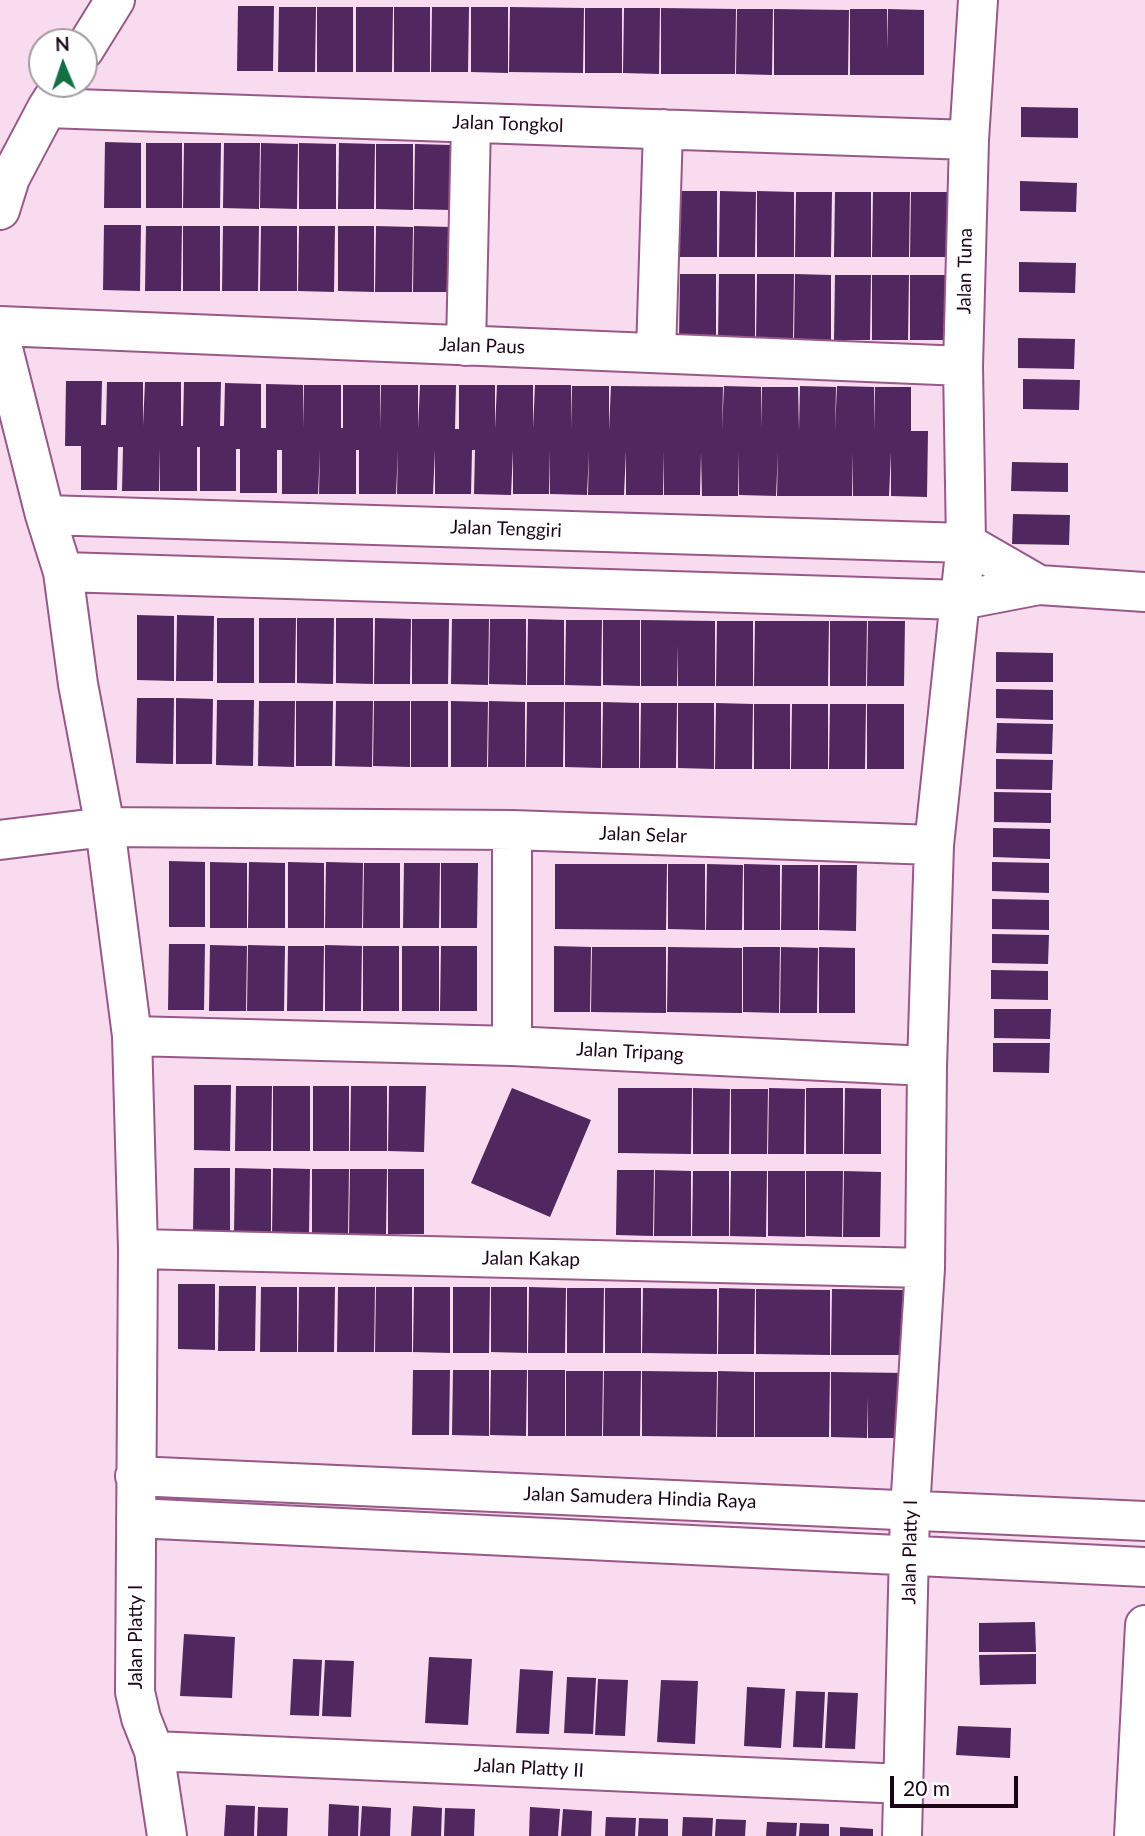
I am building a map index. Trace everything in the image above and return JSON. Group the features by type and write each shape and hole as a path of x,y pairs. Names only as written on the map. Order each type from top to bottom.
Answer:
{"street":[{"path":"98,28 115,0"},
{"name":"Jalan Tuna","path":"961,600 966,543 963,366 969,140 978,0"},
{"path":"0,210 10,178 53,98"},
{"name":"Jalan Tongkol","path":"85,98 471,123 969,140"},
{"path":"466,346 471,123"},
{"path":"656,353 663,129"},
{"name":"Jalan Paus","path":"0,326 963,366"},
{"name":"Jalan Platty I","path":"0,337 45,514 63,572 78,684 105,827 132,1036 138,1249 135,1692 141,1718 154,1751 167,1836"},
{"name":"Jalan Tenggiri","path":"45,514 966,543"},
{"path":"966,543 1039,585"},
{"path":"63,572 961,600 1039,585 1145,592"},
{"path":"925,1268 927,1066 934,845 961,600"},
{"name":"Jalan Selar","path":"0,840 105,827 512,830 934,845"},
{"path":"512,830 512,1046"},
{"name":"Jalan Tripang","path":"132,1036 512,1046 927,1066"},
{"name":"Jalan Kakap","path":"138,1249 925,1268"},
{"name":"Jalan Platty I","path":"902,1836 911,1556 910,1510 925,1268"},
{"name":"Jalan Samudera Hindia Raya","path":"135,1476 1145,1521"},
{"path":"136,1518 1145,1567"},
{"path":"1145,1521 1145,1530"},
{"path":"1134,1836 1145,1625"},
{"name":"Jalan Platty II","path":"154,1751 904,1784"}],"building":[{"path":"238,6 274,6 273,71 237,71"},
{"path":"279,7 316,7 315,72 278,72"},
{"path":"317,7 353,7 353,72 317,72"},
{"path":"356,7 393,7 392,72 356,72"},
{"path":"394,7 430,7 430,72 394,72"},
{"path":"432,7 469,7 468,72 431,72"},
{"path":"471,7 508,7 508,73 471,72"},
{"path":"510,7 584,8 583,73 509,72"},
{"path":"585,8 622,8 622,73 585,73"},
{"path":"624,8 660,8 659,74 623,73"},
{"path":"661,8 736,9 735,74 661,74"},
{"path":"737,9 773,9 772,75 736,74"},
{"path":"774,9 849,10 848,75 774,75"},
{"path":"850,9 887,9 888,50 888,9 924,10 924,75 850,75"},
{"path":"1021,107 1078,108 1078,138 1021,137"},
{"path":"105,142 141,143 141,208 104,208"},
{"path":"146,143 182,143 182,208 146,208"},
{"path":"184,143 221,143 220,208 183,208"},
{"path":"224,143 260,143 259,209 223,208"},
{"path":"261,143 298,144 297,209 260,208"},
{"path":"299,143 336,144 336,209 299,209"},
{"path":"339,143 375,144 374,209 338,209"},
{"path":"376,144 413,144 413,210 376,209"},
{"path":"415,144 451,145 450,210 414,209"},
{"path":"1020,181 1077,183 1076,212 1020,211"},
{"path":"680,191 717,191 717,257 680,257"},
{"path":"720,191 756,192 755,257 719,257"},
{"path":"757,191 794,192 794,257 757,257"},
{"path":"796,192 832,192 831,257 795,257"},
{"path":"835,192 871,192 871,257 834,257"},
{"path":"873,192 910,192 909,257 872,257"},
{"path":"911,192 947,192 947,257 910,257"},
{"path":"104,225 141,225 140,291 103,290"},
{"path":"146,226 182,226 181,291 145,291"},
{"path":"183,226 220,226 220,291 183,291"},
{"path":"223,226 259,226 258,291 222,291"},
{"path":"261,226 297,226 297,291 260,291"},
{"path":"299,226 335,226 334,292 298,291"},
{"path":"338,226 374,226 374,292 338,291"},
{"path":"376,226 413,227 412,292 375,292"},
{"path":"414,226 451,227 450,292 413,292"},
{"path":"1019,262 1076,263 1075,293 1019,292"},
{"path":"680,274 716,274 716,340 679,339"},
{"path":"719,274 755,274 755,340 718,340"},
{"path":"757,274 794,274 793,340 756,340"},
{"path":"795,274 831,275 831,340 794,340"},
{"path":"835,275 871,275 870,340 834,340"},
{"path":"872,275 909,275 908,340 872,340"},
{"path":"910,275 946,275 946,340 910,340"},
{"path":"1018,338 1075,339 1074,369 1018,368"},
{"path":"1023,379 1080,380 1079,410 1023,409"},
{"path":"66,381 102,381 101,425 106,425 107,382 143,382 143,426 145,382 181,382 181,426 184,382 221,382 220,426 224,426 225,383 261,384 261,428 266,428 266,384 303,385 304,428 304,385 341,385 343,428 343,385 380,385 380,429 381,385 418,385 418,429 420,385 456,385 455,429 459,429 459,385 495,385 495,429 497,385 533,385 533,429 535,385 571,385 571,429 572,386 609,386 609,430 611,386 723,387 722,430 724,386 761,387 761,428 762,387 798,387 799,431 800,386 836,387 835,430 837,386 874,387 874,431 875,387 911,387 911,431 928,431 927,497 891,496 891,452 889,496 853,496 853,452 852,496 777,496 778,452 776,496 739,495 739,452 738,496 702,496 701,453 700,495 664,495 664,451 663,495 626,495 626,451 624,495 588,495 589,451 587,495 550,494 549,450 549,494 513,494 513,450 511,495 474,494 475,450 472,450 471,494 435,494 435,450 433,494 397,494 398,450 396,494 359,494 359,450 356,450 356,494 319,494 320,450 318,494 282,494 282,450 277,450 277,493 240,493 240,449 236,449 236,491 200,491 200,447 197,447 197,491 160,491 160,447 159,491 122,491 123,447 118,447 117,490 81,490 81,446 65,446"},
{"path":"1012,462 1068,463 1068,492 1011,491"},
{"path":"1013,514 1070,515 1069,545 1012,544"},
{"path":"137,615 174,616 174,681 137,680"},
{"path":"177,615 214,616 213,681 176,681"},
{"path":"217,618 254,618 254,683 217,683"},
{"path":"259,618 296,618 295,683 259,683"},
{"path":"297,618 334,618 333,684 297,683"},
{"path":"336,618 373,618 373,684 336,683"},
{"path":"375,618 411,619 410,684 374,684"},
{"path":"412,619 449,619 448,684 412,684"},
{"path":"452,619 489,619 488,685 451,684"},
{"path":"490,619 526,619 526,685 489,684"},
{"path":"528,619 564,620 564,685 527,685"},
{"path":"566,620 602,620 601,686 565,685"},
{"path":"603,620 640,620 640,686 603,685"},
{"path":"641,620 715,621 715,686 678,686 678,645 677,686 641,686"},
{"path":"717,621 753,621 753,686 716,686"},
{"path":"755,621 829,621 828,686 754,686"},
{"path":"830,621 867,621 866,686 830,686"},
{"path":"868,621 905,621 904,686 867,686"},
{"path":"996,652 1053,653 1053,682 996,682"},
{"path":"996,689 1053,690 1053,720 996,718"},
{"path":"137,698 174,698 173,764 136,763"},
{"path":"176,698 213,699 212,764 176,764"},
{"path":"217,700 254,700 253,766 216,765"},
{"path":"259,701 295,701 294,767 258,766"},
{"path":"296,701 333,701 332,766 296,766"},
{"path":"336,701 373,701 372,767 335,766"},
{"path":"374,701 410,701 410,767 373,766"},
{"path":"411,701 448,701 448,767 411,767"},
{"path":"451,701 488,702 487,767 451,767"},
{"path":"489,701 525,702 525,767 488,767"},
{"path":"527,702 564,702 563,767 526,767"},
{"path":"565,702 601,702 601,768 565,767"},
{"path":"603,702 639,703 639,768 602,768"},
{"path":"641,703 677,703 676,768 640,768"},
{"path":"678,703 714,703 714,769 678,768"},
{"path":"716,703 753,704 752,769 715,769"},
{"path":"754,704 790,704 790,769 754,769"},
{"path":"792,704 828,704 828,769 791,769"},
{"path":"830,704 866,704 865,769 829,769"},
{"path":"867,704 904,704 904,769 867,769"},
{"path":"997,723 1053,724 1052,754 996,753"},
{"path":"996,759 1053,760 1052,790 996,789"},
{"path":"994,792 1051,793 1051,823 994,822"},
{"path":"993,828 1050,829 1050,859 993,857"},
{"path":"169,861 205,862 205,927 169,927"},
{"path":"210,862 247,863 247,928 210,928"},
{"path":"249,862 285,863 285,928 248,928"},
{"path":"288,862 324,863 324,928 288,928"},
{"path":"326,862 363,863 362,928 325,928"},
{"path":"992,862 1049,863 1049,893 992,891"},
{"path":"364,863 400,863 400,928 363,928"},
{"path":"404,863 440,863 439,928 403,928"},
{"path":"441,863 478,863 477,928 441,928"},
{"path":"555,864 667,864 666,930 555,929"},
{"path":"668,864 705,864 705,930 668,929"},
{"path":"707,864 743,865 742,930 706,930"},
{"path":"744,864 780,865 780,930 744,930"},
{"path":"782,865 818,865 818,930 781,930"},
{"path":"820,865 857,865 856,931 819,930"},
{"path":"992,899 1049,900 1049,930 992,929"},
{"path":"992,934 1049,935 1048,964 992,963"},
{"path":"169,944 205,944 204,1010 168,1010"},
{"path":"210,945 247,946 246,1011 209,1011"},
{"path":"248,945 285,946 284,1011 247,1011"},
{"path":"325,945 362,946 361,1011 325,1011"},
{"path":"288,946 324,946 323,1011 287,1011"},
{"path":"363,946 399,946 399,1011 363,1011"},
{"path":"402,946 439,946 439,1011 402,1011"},
{"path":"441,946 477,946 477,1011 440,1011"},
{"path":"554,946 591,947 590,1012 554,1012"},
{"path":"592,947 666,947 666,1013 591,1012"},
{"path":"668,947 742,948 742,1013 667,1012"},
{"path":"743,947 780,947 779,1013 743,1012"},
{"path":"781,947 818,948 817,1013 780,1013"},
{"path":"819,947 855,948 855,1013 819,1013"},
{"path":"991,970 1048,971 1048,1000 991,999"},
{"path":"994,1009 1051,1009 1050,1039 994,1038"},
{"path":"993,1043 1050,1043 1049,1073 993,1072"},
{"path":"194,1085 231,1085 230,1151 194,1150"},
{"path":"236,1086 272,1086 271,1151 235,1151"},
{"path":"273,1086 310,1086 310,1151 273,1151"},
{"path":"313,1086 349,1086 349,1151 313,1151"},
{"path":"351,1086 387,1086 387,1151 350,1151"},
{"path":"389,1086 426,1086 424,1152 388,1151"},
{"path":"512,1088 591,1120 550,1217 471,1183"},
{"path":"618,1088 692,1088 691,1154 618,1153"},
{"path":"693,1088 730,1089 729,1154 693,1154"},
{"path":"769,1088 805,1089 804,1154 768,1154"},
{"path":"806,1088 843,1088 843,1154 806,1154"},
{"path":"845,1088 881,1089 881,1154 844,1154"},
{"path":"731,1089 768,1089 767,1154 731,1154"},
{"path":"194,1168 230,1168 230,1233 193,1233"},
{"path":"235,1168 271,1169 271,1234 234,1234"},
{"path":"273,1168 310,1169 309,1234 272,1234"},
{"path":"312,1169 349,1169 348,1234 312,1234"},
{"path":"350,1169 387,1169 386,1234 349,1234"},
{"path":"388,1169 424,1169 424,1234 388,1234"},
{"path":"617,1170 654,1170 653,1236 616,1235"},
{"path":"655,1170 691,1171 691,1236 654,1236"},
{"path":"693,1171 729,1171 729,1236 692,1236"},
{"path":"731,1171 767,1171 766,1237 730,1236"},
{"path":"768,1171 805,1171 805,1237 768,1236"},
{"path":"806,1171 843,1171 842,1237 806,1236"},
{"path":"844,1171 881,1172 880,1237 843,1237"},
{"path":"178,1284 215,1284 215,1350 178,1349"},
{"path":"219,1286 256,1286 255,1351 218,1351"},
{"path":"261,1287 297,1287 297,1352 260,1352"},
{"path":"299,1287 335,1287 334,1352 298,1352"},
{"path":"338,1287 375,1287 374,1352 337,1352"},
{"path":"376,1287 412,1287 412,1352 375,1352"},
{"path":"414,1287 450,1287 450,1353 413,1352"},
{"path":"453,1287 490,1287 489,1353 453,1353"},
{"path":"491,1287 527,1287 527,1353 491,1352"},
{"path":"529,1287 566,1288 565,1353 528,1353"},
{"path":"567,1288 604,1288 603,1353 567,1353"},
{"path":"605,1288 641,1288 641,1353 605,1353"},
{"path":"643,1288 717,1289 717,1354 642,1353"},
{"path":"719,1288 755,1289 754,1354 718,1354"},
{"path":"756,1289 830,1290 830,1355 756,1354"},
{"path":"832,1289 906,1290 906,1355 831,1355"},
{"path":"413,1370 450,1370 449,1435 412,1435"},
{"path":"453,1370 489,1370 489,1436 452,1435"},
{"path":"491,1370 527,1370 526,1436 490,1435"},
{"path":"528,1370 565,1370 565,1436 528,1436"},
{"path":"566,1371 603,1371 602,1436 566,1436"},
{"path":"604,1371 641,1371 640,1436 603,1436"},
{"path":"642,1371 717,1372 716,1437 642,1436"},
{"path":"718,1371 754,1372 754,1437 717,1437"},
{"path":"755,1372 830,1372 829,1437 755,1437"},
{"path":"831,1372 906,1373 905,1438 868,1438 868,1397 867,1438 831,1437"},
{"path":"1035,1622 1036,1652 979,1652 979,1623"},
{"path":"184,1634 235,1637 232,1698 180,1696"},
{"path":"1036,1654 1036,1684 980,1685 979,1655"},
{"path":"429,1657 472,1659 468,1725 425,1723"},
{"path":"293,1659 322,1660 319,1716 290,1715"},
{"path":"325,1660 354,1661 351,1717 322,1716"},
{"path":"520,1669 553,1671 549,1734 516,1733"},
{"path":"567,1677 596,1678 593,1734 564,1733"},
{"path":"598,1679 628,1680 625,1736 595,1735"},
{"path":"661,1680 698,1681 695,1744 657,1742"},
{"path":"747,1687 785,1689 781,1748 744,1746"},
{"path":"796,1691 825,1692 822,1748 793,1747"},
{"path":"828,1692 858,1693 855,1749 825,1748"},
{"path":"958,1726 1011,1728 1010,1758 956,1755"},
{"path":"329,1804 359,1806 358,1836 328,1836"},
{"path":"226,1805 255,1806 254,1836 224,1836"},
{"path":"362,1806 391,1808 390,1836 360,1836"},
{"path":"413,1806 442,1808 441,1836 411,1836"},
{"path":"258,1807 288,1808 287,1836 257,1836"},
{"path":"530,1807 560,1809 558,1836 529,1836"},
{"path":"445,1808 475,1809 474,1836 444,1836"},
{"path":"563,1809 592,1811 591,1836 561,1836"},
{"path":"606,1817 636,1818 635,1836 605,1836"},
{"path":"683,1817 713,1818 712,1836 682,1836"},
{"path":"639,1818 668,1819 668,1836 638,1836"},
{"path":"716,1819 746,1820 745,1836 715,1836"},
{"path":"767,1822 797,1823 796,1836 766,1836"},
{"path":"800,1823 829,1824 829,1836 799,1836"},
{"path":"840,1827 873,1829 873,1836 840,1836"}]}
